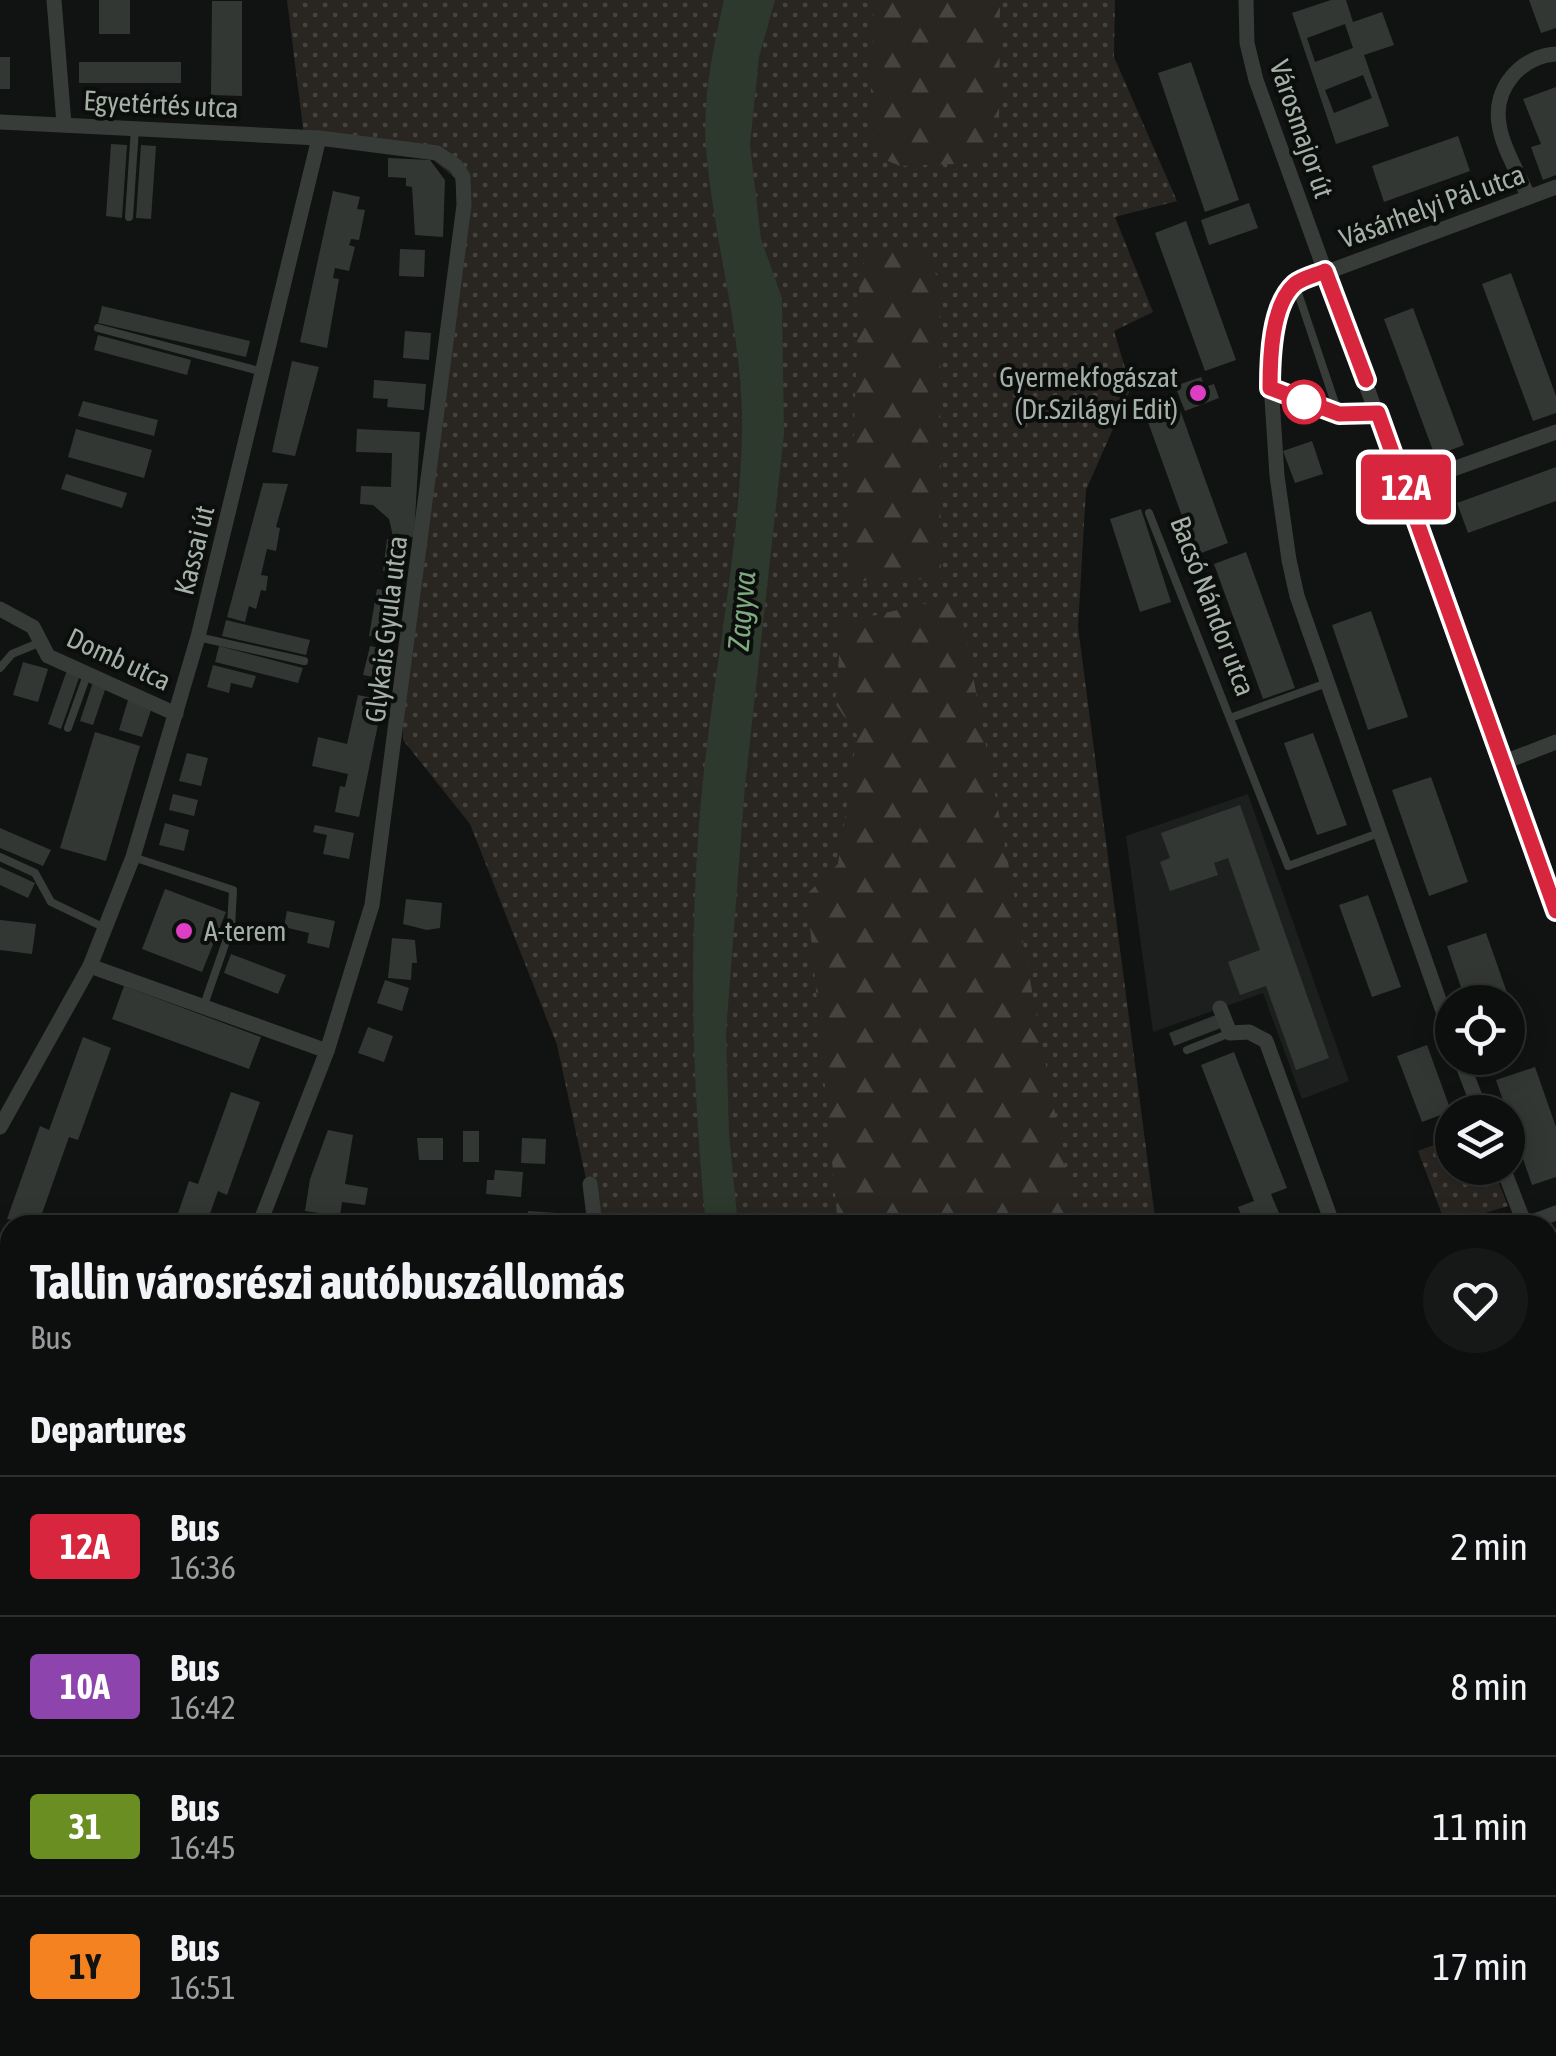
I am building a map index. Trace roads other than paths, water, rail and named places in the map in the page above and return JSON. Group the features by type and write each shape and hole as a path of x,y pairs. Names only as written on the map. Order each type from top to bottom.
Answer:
{"street":[{"path":"54,0 64,124"},
{"name":"Városmajor út","path":"1246,0 1247,43 1256,80 1406,486 1556,911"},
{"path":"1528,196 1498,124 1500,100 1518,68 1534,56 1556,54"},
{"name":"Egyetértés utca","path":"0,122 318,138"},
{"name":"Kassai út","path":"0,1128 90,966 133,857 198,637 318,138"},
{"name":"Glykais Gyula utca","path":"262,1215 326,1052 372,905 464,205 463,176 436,152 318,138"},
{"name":"Vásárhelyi Pál utca","path":"1325,271 1556,187"},
{"path":"1325,271 1295,284 1283,301 1277,326 1270,388 1276,476 1290,560 1327,684 1435,990"},
{"path":"1270,388 1339,414 1378,413"},
{"path":"1406,486 1556,432"},
{"name":"Domb utca","path":"0,610 33,627 48,656 176,714"},
{"path":"1502,763 1556,742"},
{"path":"90,966 326,1052"},
{"path":"1220,1008 1230,1033 1250,1032 1266,1041 1330,1215"},
{"path":"590,1184 594,1215"},
{"path":"1509,1185 1520,1215"}],"lane":[{"path":"129,217 135,128"},
{"path":"1295,284 1339,414"},
{"path":"98,328 264,373"},
{"name":"Bacsó Nándor utca","path":"1149,512 1288,866 1379,833"},
{"path":"198,637 304,660"},
{"path":"0,668 12,654 40,642"},
{"path":"68,728 88,673"},
{"name":"Bacsó Nándor utca","path":"1230,718 1327,684"},
{"path":"0,857 35,873 50,902 105,928"},
{"path":"133,857 233,890 230,927 203,1009"},
{"path":"1187,1050 1230,1033"}],"water":[{"name":"Zagyva","path":"724,0 775,0 759,57 750,145 761,239 782,298 784,434 745,786 726,1032 729,1134 737,1215 705,1215 697,1114 693,947 703,780 732,564 742,434 734,327 706,149 709,74"}],"place":[{"name":"Gyermekfogászat (Dr.Szilágyi Edit)","path":"1198,393"},
{"name":"A-terem","path":"184,931"}]}
